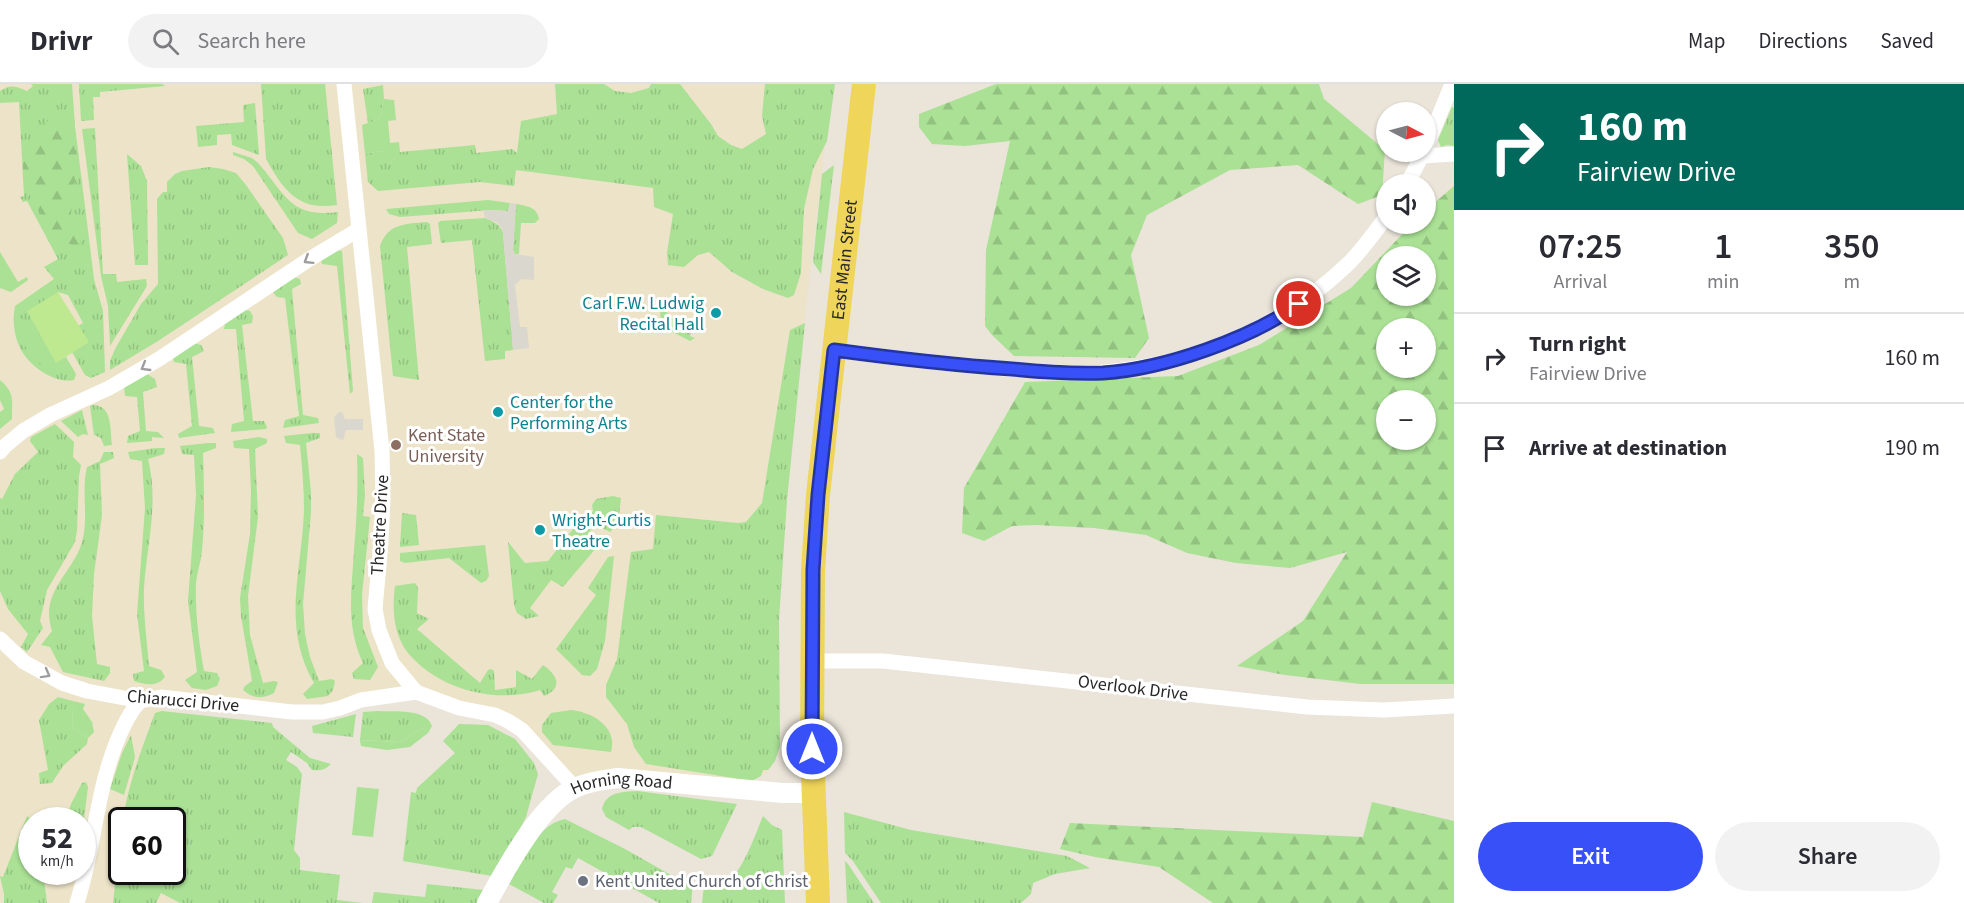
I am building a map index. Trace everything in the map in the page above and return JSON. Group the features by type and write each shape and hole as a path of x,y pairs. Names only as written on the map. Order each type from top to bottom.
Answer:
{"main road":[{"name":"East Main Street","path":"818,903 812,661 813,570 818,495 864,84"}],"street":[{"name":"Theatre Drive","path":"344,84 382,467 381,542 375,609 385,648 392,663 416,692 459,708 495,715 508,721 522,730 538,746 574,788"},
{"path":"1436,123 1452,84"},
{"path":"1436,153 1454,154"},
{"path":"0,453 23,431 50,415 109,388 159,359 308,260 358,230"},
{"path":"834,350 1049,372 1103,373 1135,368 1220,345 1283,315 1316,292 1350,262 1376,230"},
{"name":"Chiarucci Drive","path":"0,639 24,662 62,683 87,691 140,701 161,697 292,712 322,711 340,708 361,700 416,692"},
{"name":"Overlook Drive","path":"812,661 883,661 1307,707 1384,710 1454,706"},
{"path":"77,903 86,872 105,776 123,727 132,709 140,701"},
{"name":"Horning Road","path":"487,903 534,825 574,788 595,780 618,778 783,793 814,793"}],"shaded area":[{"name":"Kent State University","path":"0,84 832,84 807,298 787,500 779,620 780,746 775,761 767,773 752,781 626,779 575,788 522,730 416,692 340,708 161,698 162,711 253,903 0,903"},
{"path":"510,203 516,204 513,250 515,254 534,257 534,280 521,279 515,285 520,327 527,327 529,348 513,350 503,233 496,222 485,218 483,210 508,211"},
{"path":"342,412 345,419 363,419 363,430 346,430 343,440 336,437 334,417"}],"green space":[{"path":"31,84 72,84 94,279 103,311 105,372 91,378 85,375 72,352 88,342 78,326 83,323 68,295 58,292 56,362 66,357 76,374 74,380 58,379 36,367 24,355 15,333 15,306 54,279 44,267 58,259 27,201 23,202 20,197 24,196 19,102 0,103 0,91 13,87 27,91 33,86"},
{"path":"79,84 162,84 165,86 100,92 100,97 93,97 94,120 81,121"},
{"path":"261,84 325,84 337,205 323,206 302,202 279,181 266,159"},
{"path":"555,84 604,84 615,91 631,93 649,88 651,84 680,84 718,136 742,149 766,134 762,116 765,84 835,84 827,141 813,169 804,209 801,273 794,295 788,298 763,289 732,272 709,252 698,255 684,267 668,265 667,253 673,214 654,207 653,188 516,170 514,186 480,182 378,191 368,182 365,154 379,151 387,152 389,165 400,152 475,145 476,153 512,149 517,153 521,121 557,114"},
{"path":"996,84 1319,84 1324,99 1376,142 1376,162 1384,162 1383,174 1376,174 1376,197 1358,204 1298,165 1230,170 1147,215 1131,255 1149,338 1135,358 1014,356 985,326 986,250 1010,141 965,146 932,144 919,127 919,114"},
{"path":"383,85 384,99 379,119 368,123 363,89"},
{"path":"384,99 394,100 396,120 388,121 390,143 399,142 400,152 388,166 387,152 365,154 362,125 379,119"},
{"path":"255,103 259,155 232,145 231,134 217,135 217,145 198,147 196,126 244,122 243,105"},
{"path":"1452,107 1454,108 1454,146 1441,147 1438,140"},
{"path":"50,118 62,121 70,130 74,143 76,158 71,216 82,230 79,248 55,238 24,185 23,164 40,130"},
{"path":"95,128 103,274 116,274 117,282 146,279 147,286 110,346 108,306 101,276 82,129"},
{"path":"233,152 252,158 258,163 283,194 299,207 322,213 338,212 337,223 312,239 298,233 253,166 233,155"},
{"path":"127,154 141,166 147,181 148,265 135,265"},
{"path":"834,165 821,274 813,262 822,174"},
{"path":"209,167 236,173 283,238 288,255 110,370 110,361 115,349 141,304 158,284 157,199 163,192 167,192 167,182 175,174"},
{"path":"1454,186 1454,684 1360,684 1285,675 1237,666 1303,621 1347,552 1290,568 1236,563 1187,553 1146,535 1094,528 1012,526 984,541 962,533 964,488 1025,382 1178,376 1259,345 1351,288 1376,262 1376,306 1436,306 1436,246 1391,246 1402,234 1436,234 1436,202"},
{"path":"488,200 510,203 508,211 491,210 400,217 389,214 386,209"},
{"path":"516,204 528,206 536,212 539,219 535,223 521,223 519,254 515,254 513,250"},
{"path":"485,218 498,225 503,233 513,350 505,351 505,359 485,361 472,240 441,243 438,223"},
{"path":"427,222 430,224 432,244 407,247 419,380 393,376 380,246 383,238 393,229 405,224"},
{"path":"338,250 342,251 353,391 350,394 337,266 322,264 321,260"},
{"path":"0,252 18,282 27,277 28,280 11,292 0,288"},
{"path":"292,276 300,279 301,284 292,289 303,415 318,418 319,423 283,428 285,420 299,416 285,298 277,297 272,291"},
{"path":"58,292 89,342 56,363 27,311"},
{"path":"660,308 678,324 686,328 693,328 690,336 695,338 690,341 661,326"},
{"path":"245,310 250,311 253,316 252,323 242,325 253,421 264,421 267,427 266,429 231,432 232,424 244,421 236,329 224,329 226,318"},
{"path":"22,318 52,365 46,368 27,349 18,323"},
{"path":"805,323 787,500 779,620 780,746 775,761 768,770 763,770 761,776 752,781 646,764 634,747 627,724 606,697 606,685 617,659 631,552 653,549 656,515 738,523 746,522 762,503 790,330"},
{"path":"190,342 201,345 204,351 192,357 199,426 213,428 215,433 179,438 178,434 192,426 186,364 174,362 172,355"},
{"path":"147,374 155,379 157,387 143,392 146,431 158,432 164,438 152,437 152,441 127,443 128,436 140,431 137,397 125,396 124,386"},
{"path":"0,380 12,397 12,419 0,429 0,412 4,409 0,400"},
{"path":"90,406 104,409 107,414 112,445 104,446 101,438 94,435"},
{"path":"82,410 88,435 83,434 78,437 61,421"},
{"path":"55,424 74,442 73,457 81,465 77,530 75,542 47,590 40,621 43,628 27,652 21,647 28,634 8,609 0,591 0,498 2,499 15,474 38,452 30,441 31,437"},
{"path":"320,433 320,438 306,443 311,512 303,604 305,634 319,681 332,679 335,681 333,690 328,696 307,699 303,694 314,683 304,662 298,640 296,619 304,510 300,445 286,443 284,436"},
{"path":"259,437 267,439 267,443 255,449 258,517 248,596 250,635 263,683 278,682 274,693 258,697 243,690 252,681 240,598 250,534 249,449 234,448 233,441"},
{"path":"216,443 216,448 203,453 204,526 196,583 196,605 204,671 217,673 220,679 217,686 206,690 192,688 185,680 197,672 188,601 196,495 194,455 182,454 180,446"},
{"path":"165,448 164,454 148,459 152,508 144,607 149,666 161,670 165,677 155,684 147,684 134,681 133,674 144,671 137,614 145,508 142,461 130,459 128,452"},
{"path":"104,452 113,452 114,458 100,464 102,515 94,574 92,616 97,664 110,667 110,673 104,681 63,672 50,647 41,645 52,631 49,617 53,594 72,564 82,542 87,467 100,461"},
{"path":"357,454 363,458 365,495 363,516 370,517 362,595 363,628 378,667 370,680 354,679 352,673 363,663 354,635 351,607 357,514"},
{"path":"613,496 621,498 618,523 610,532 595,524 586,537 597,547 563,587 551,580 530,608 539,616 526,619 517,613 514,605 508,542 525,563 548,561 580,520 585,520 593,511 592,505 596,499"},
{"path":"402,513 416,515 419,545 400,547"},
{"path":"485,545 489,576 481,583 449,558 405,563 400,561 400,553"},
{"path":"614,556 605,641 597,669 590,676 582,675 556,649 596,595 588,588 608,557"},
{"path":"415,583 418,588 417,613 429,619 417,629 480,683 491,669 494,671 495,690 516,687 516,670 532,679 543,665 555,677 554,689 544,696 540,690 505,695 469,691 452,685 421,666 408,653 399,638 394,612 395,586"},
{"path":"58,697 73,701 73,728 88,738 87,744 63,766 52,783 40,784 39,773 48,770 39,720 49,704"},
{"path":"73,701 85,704 83,709 92,722 94,732 88,738 73,728"},
{"path":"571,710 587,714 602,722 611,735 611,752 553,745 542,732 542,725 551,713"},
{"path":"162,711 272,723 273,727 310,758 331,764 322,770 312,770 307,763 291,752 286,760 297,767 302,774 294,850 300,858 300,870 340,875 337,900 363,903 180,903 161,893 156,903 113,903 115,885 186,885 186,807 125,807 155,713"},
{"path":"401,711 416,714 429,720 432,726 428,733 422,728 400,742 360,740 363,712"},
{"path":"356,714 353,737 313,733 312,726"},
{"path":"459,724 488,725 515,739 534,763 538,774 526,817 497,873 492,876 403,861 411,792 416,793 417,788 455,753 443,741"},
{"path":"422,728 428,733 410,747 387,750 361,746 360,740 400,742"},
{"path":"131,735 135,757 124,795 110,789 122,753"},
{"path":"86,782 88,787 86,807 70,807 71,804 82,783"},
{"path":"357,787 379,789 373,837 352,835"},
{"path":"637,791 737,804 712,856 701,859 641,827 633,827 629,830 606,817 602,809 607,799 620,793"},
{"path":"1372,802 1454,821 1454,903 1213,903 1159,867 1060,849 1070,823 1363,837"},
{"path":"844,812 911,830 1067,856 1090,868 1055,874 1033,883 1031,894 1021,903 881,903 853,861 845,853"},
{"path":"763,816 772,825 782,830 785,903 702,903 704,886 727,882 738,870"},
{"path":"565,819 676,878 693,884 691,903 659,903 578,858 572,869 566,867 552,892 558,895 553,903 544,903 509,884 538,836 546,828"},
{"path":"18,839 18,885 45,885 47,903 4,903 0,876 3,877"},
{"path":"845,861 848,864 874,903 847,903"},
{"path":"427,884 484,890 478,903 372,903 374,892 425,897"}],"place":[{"name":"Carl F.W. Ludwig Recital Hall","path":"716,313"},
{"name":"Center for the Performing Arts","path":"498,412"},
{"name":"Kent State University","path":"396,445"},
{"name":"Wright-Curtis Theatre","path":"540,530"},
{"name":"Kent United Church of Christ","path":"583,881"}],"route":[{"path":"812,749 813,570 818,495 834,350 994,368 1103,373 1187,356 1220,345 1283,315 1299,304"}]}
